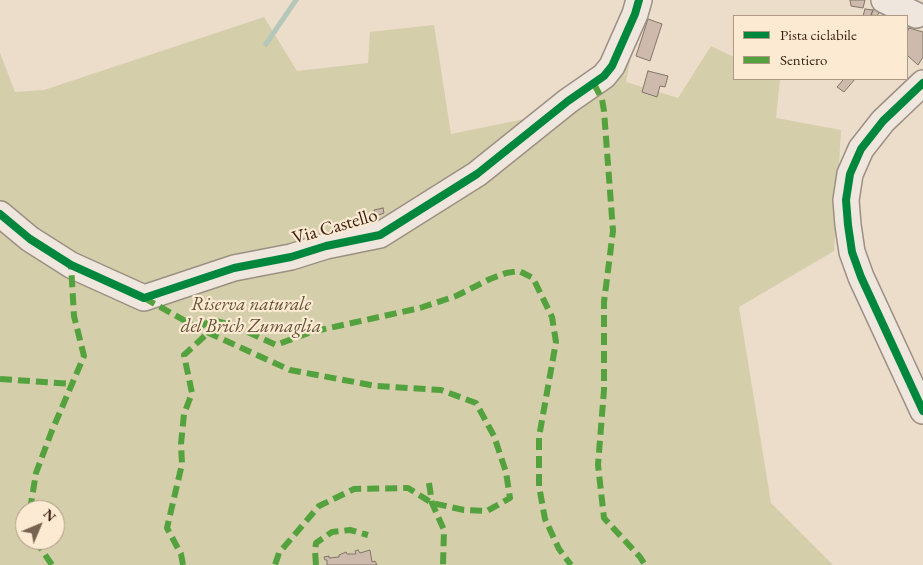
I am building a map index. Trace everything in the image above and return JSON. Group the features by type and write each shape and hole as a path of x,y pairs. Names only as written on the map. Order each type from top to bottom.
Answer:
{"street":[{"name":"Via Castello","path":"0,214 30,239 71,265 144,298 234,268 291,257 326,246 380,235 477,174 568,101 604,76 612,66 635,14 639,0"},
{"path":"884,0 916,15"},
{"path":"923,83 883,121 861,149 850,174 846,200 852,252 861,276 923,411"}],"green space":[{"name":"Riserva naturale del Brich Zumaglia","path":"264,17 297,71 368,63 370,32 434,25 451,134 534,117 634,40 626,82 678,98 711,46 733,57 733,80 780,80 776,118 841,130 834,251 739,307 771,503 833,565 0,565 0,53 15,92 44,90"}],"building":[{"path":"850,0 865,0 863,8 851,6"},
{"path":"875,5 882,8 878,15 871,15"},
{"path":"865,9 873,10 871,15 863,15"},
{"path":"648,19 662,24 650,61 636,56"},
{"path":"909,28 923,32 923,57 918,65 908,56"},
{"path":"648,71 668,76 665,87 660,86 657,97 642,92"},
{"path":"843,80 854,80 844,92 837,87"},
{"path":"383,208 384,213 376,216 374,210"},
{"path":"358,550 360,553 370,550 372,562 375,561 377,565 327,565 327,560 324,557 339,557 339,555 346,552 347,554 356,554 355,551"}],"waterway":[{"path":"266,44 296,0"}],"marked path":[{"path":"594,84 602,99 604,111 613,231 604,302 604,390 598,465 604,518 645,565"},
{"path":"32,500 36,473 84,356 74,316 71,265"},
{"path":"198,328 212,320 232,325 276,345 311,332 420,308 456,296 506,273 519,271 533,278 552,317 556,342 539,437 539,486 545,519 559,549 571,565"},
{"path":"144,298 198,328 290,370 376,386 441,390 476,403 494,436 506,472 510,498 487,511 464,510 432,503 408,488 354,489 319,506 279,553 275,565"},
{"path":"183,565 181,554 167,528 182,464 181,444 184,414 192,393 184,355 209,332"},
{"path":"0,379 72,384"},
{"path":"429,483 432,503 444,530 443,565"},
{"path":"316,565 316,543 332,532 350,530 368,535"},
{"path":"42,550 52,565"}],"cycle path":[{"path":"0,214 30,239 71,265 144,298 234,268 291,257 326,246 380,235 477,174 568,101 604,76 612,66 635,14 639,0"},
{"path":"923,83 883,121 861,149 850,174 846,200 852,252 861,277 923,411"}]}
